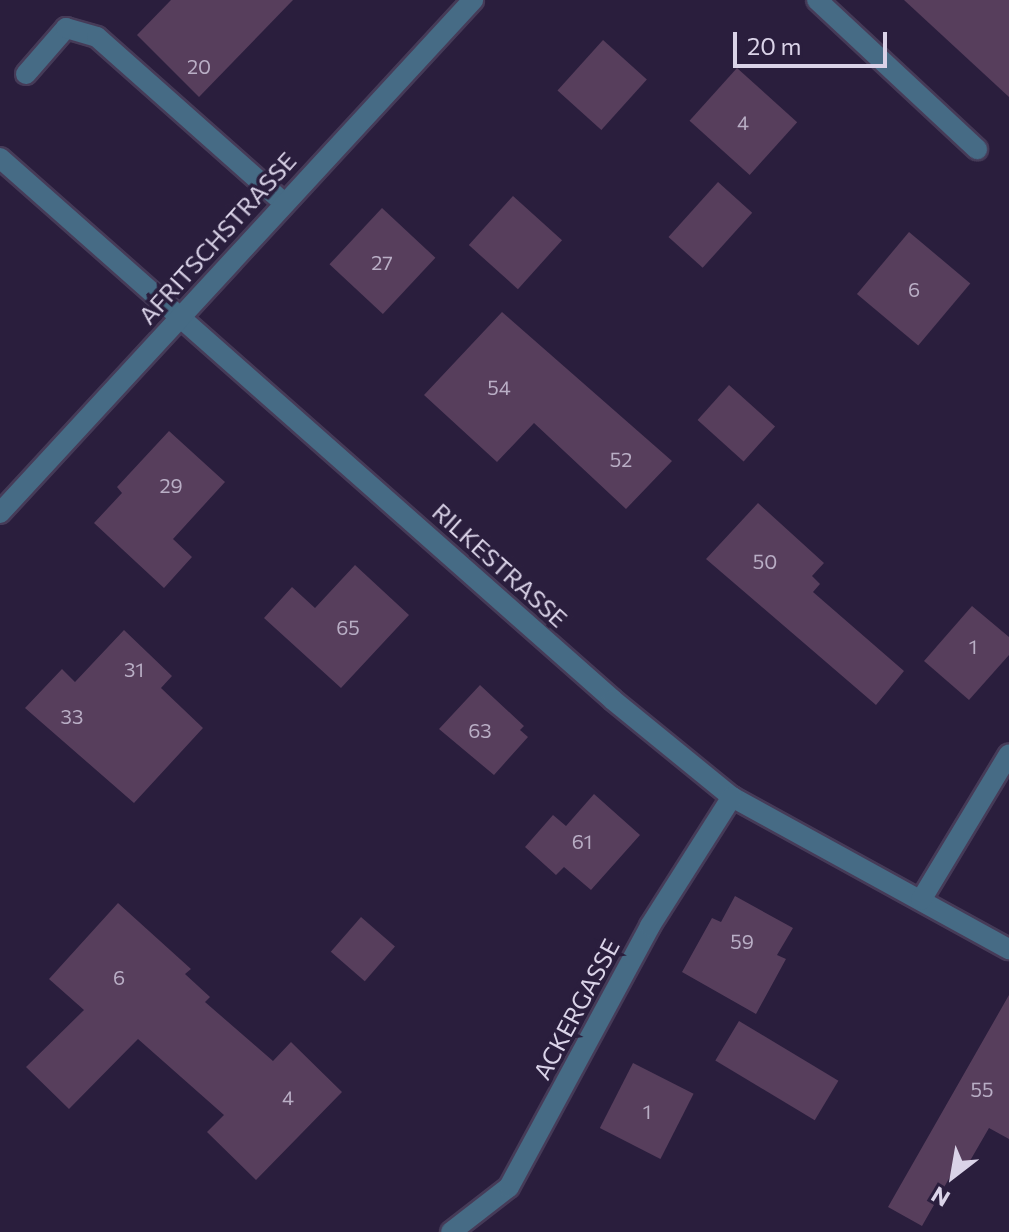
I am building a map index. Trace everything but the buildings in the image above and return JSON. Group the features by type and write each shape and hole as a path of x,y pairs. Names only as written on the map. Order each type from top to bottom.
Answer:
{"street":[{"name":"AFRITSCHSTRASSE","path":"0,513 283,202 473,0"},
{"path":"817,0 977,149"},
{"path":"26,74 66,28 97,37 283,202"},
{"name":"RILKESTRASSE","path":"0,158 613,700 732,797 1009,949"},
{"path":"921,900 1009,754"},
{"name":"ACKERGASSE","path":"451,1232 509,1187 650,926 732,797"}]}
